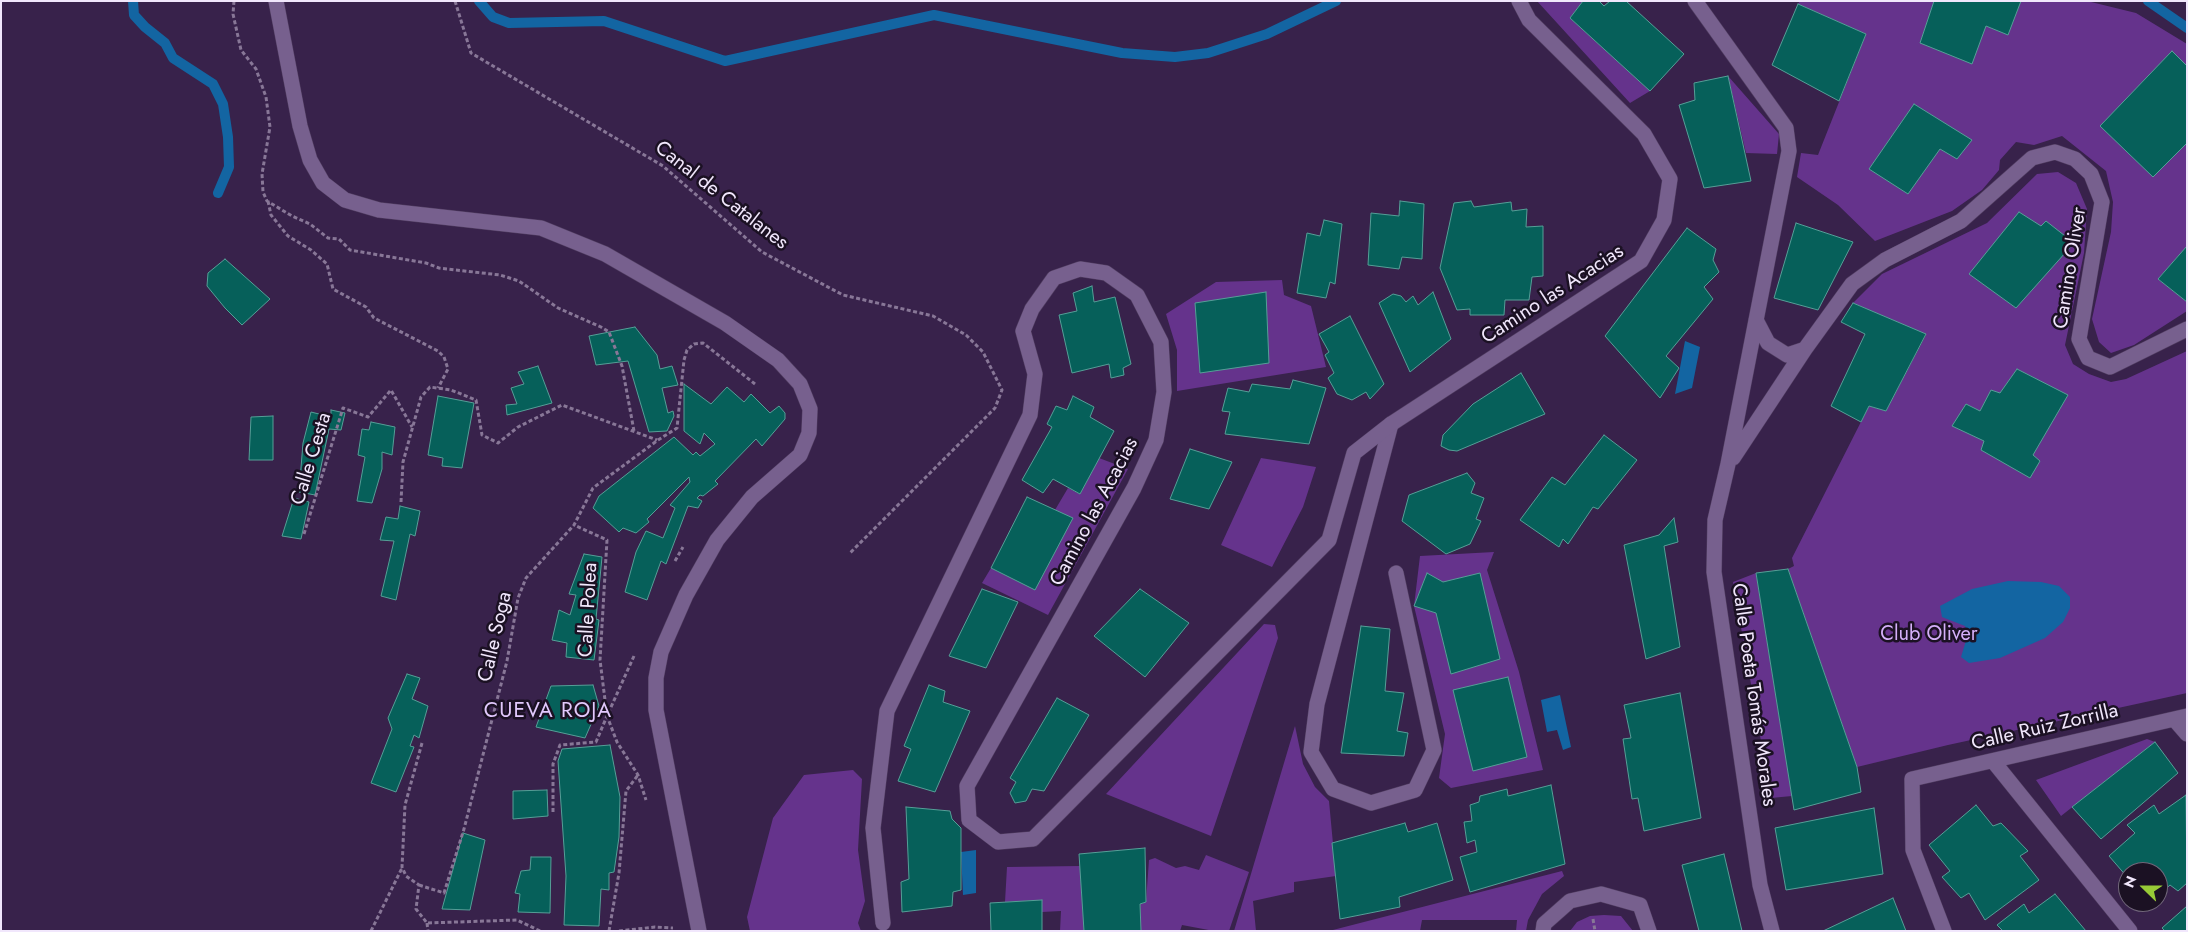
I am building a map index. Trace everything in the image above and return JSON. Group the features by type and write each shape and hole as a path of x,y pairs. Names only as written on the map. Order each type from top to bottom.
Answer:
{"street":[{"path":"276,1 300,126 310,160 323,183 345,200 379,210 540,228 604,254 725,322 778,360 800,384 810,409 809,433 800,454 752,497 717,540 686,595 661,652 656,678 656,710 699,931"},
{"name":"Camino las Acacias","path":"883,923 873,828 887,711 1030,415 1035,374 1023,331 1032,309 1054,278 1080,269 1106,273 1136,295 1161,342 1164,392 1156,440 1134,488 967,786 969,820 998,842 1033,839 1329,540 1354,453 1391,424 1641,260 1664,220 1670,179 1644,134 1529,20 1519,1"},
{"path":"1694,1 1786,128 1790,151 1728,464"},
{"name":"Camino Oliver","path":"1728,464 1805,349 1852,284 1885,260 1961,221 2032,158 2055,152 2075,159 2091,174 2102,202 2079,339 2088,358 2110,367 2187,329"},
{"path":"1756,320 1768,343 1787,355 1805,349"},
{"path":"1391,424 1317,704 1311,752 1334,789 1371,803 1415,790 1434,750 1396,573"},
{"name":"Calle Poeta Tomás Morales","path":"1728,464 1715,520 1714,572 1760,885 1772,931"},
{"path":"2181,718 2187,734"},
{"name":"Calle Ruiz Zorrilla","path":"1944,931 1913,850 1912,780 2181,718"},
{"path":"1993,760 2130,931"},
{"path":"1543,931 1544,924 1570,901 1601,894 1640,905 1649,931"}],"path":[{"name":"Canal de Catalanes","path":"455,1 471,53 663,166 762,252 843,295 933,316 966,335 983,352 1002,390 995,408 849,554"},
{"path":"268,201 271,215 288,236 312,250 327,264 333,288 366,307 374,318 438,351 444,357 448,370 438,388"},
{"name":"Calle Soga","path":"419,885 444,893 464,829 507,661 518,598 526,578 574,526 593,488 677,428 684,360 687,350 694,344 704,344 755,384"},
{"path":"622,366 634,431"},
{"path":"401,502 403,462 421,397 430,387 451,390 476,400 482,435 498,443 518,428 562,405 658,440"},
{"name":"Calle Cesta","path":"304,534 343,408 368,418 391,390 412,427"},
{"name":"Calle Polea","path":"553,812 553,764 560,745 596,742 607,716 600,660 607,540 574,526"},
{"path":"617,742 638,775 652,816 679,826"},
{"path":"371,931 402,867 405,805 422,743"},
{"path":"609,931 619,873 626,791 638,775"},
{"path":"402,867 406,876 419,885 416,909 427,923 428,931"},
{"path":"427,923 517,920 537,930"},
{"path":"619,931 655,927 680,929"}],"green space":[{"path":"1537,1 1583,1 1570,18 1650,91 1630,103"},
{"path":"1800,1 2087,1 2136,13 2187,44 2187,246 2158,279 2187,302 2187,311 2134,345 2111,353 2099,342 2092,319 2111,232 2113,202 2106,171 2062,136 2034,145 2016,142 2000,160 1999,170 1982,190 1952,211 1875,241 1838,205 1797,177 1801,153 1818,155 1866,34 1798,4"},
{"path":"1728,76 1779,134 1777,154 1746,153"},
{"name":"Club Oliver","path":"2058,172 2076,183 2087,209 2084,253 2065,345 2073,364 2089,374 2111,382 2126,379 2187,351 2187,693 1948,745 1857,767 1788,569 1794,566 1792,558 1869,406 1886,411 1926,335 1853,303 1882,274 1987,223 2037,174"},
{"path":"1282,280 1284,295 1311,306 1326,367 1177,391 1177,350 1166,314 1216,282"},
{"path":"1099,458 1128,469 1048,615 982,583 991,568 1035,589 1055,510 1068,488 1080,494"},
{"path":"1261,458 1316,467 1303,507 1272,567 1221,545"},
{"path":"1494,552 1487,570 1519,672 1543,770 1451,788 1439,778 1445,734 1414,606 1420,556"},
{"path":"1756,573 1792,796 1771,798 1733,582"},
{"path":"1264,624 1275,625 1278,638 1211,836 1106,794"},
{"path":"1295,726 1303,764 1315,787 1329,801 1336,876 1294,882 1294,892 1253,901 1256,931 1234,931"},
{"path":"2147,739 2155,742 2061,816 2036,780"},
{"path":"853,770 862,779 858,850 865,901 858,923 861,931 750,931 747,917 773,818 804,775"},
{"path":"1206,855 1249,872 1229,931 1214,931 1182,925 1180,931 1141,931 1140,904 1146,902 1149,860 1155,858 1176,868 1185,866 1199,870"},
{"path":"1080,866 1084,931 1060,931 1061,911 1042,912 1042,900 1005,902 1007,867"},
{"path":"1562,871 1564,876 1542,894 1528,920 1526,931 1516,931 1517,920 1422,920 1420,931 1329,931"},
{"path":"1590,916 1621,916 1633,931 1570,931 1577,922"}],"water":[{"path":"1685,341 1700,347 1692,388 1675,394"},
{"path":"2008,581 2041,582 2059,586 2070,597 2070,608 2063,622 2045,638 2000,658 1969,663 1961,657 1968,634 1965,626 1942,617 1940,606 1972,589"},
{"path":"1560,695 1571,747 1563,750 1557,730 1547,732 1541,700"},
{"path":"976,850 976,893 963,895 961,852"}],"building":[{"path":"1583,1 1599,1 1604,6 1610,1 1626,1 1684,54 1650,91 1570,18"},
{"path":"1934,1 2021,1 2008,35 1986,26 1972,64 1920,43"},
{"path":"1798,4 1866,34 1839,101 1772,65"},
{"path":"2172,51 2187,66 2187,143 2153,177 2100,126"},
{"path":"1728,76 1751,181 1704,188 1679,105 1695,100 1694,83"},
{"path":"1914,104 1972,140 1957,159 1940,149 1908,194 1869,169"},
{"path":"1400,201 1424,204 1422,259 1402,257 1399,269 1368,265 1371,213 1399,216"},
{"path":"1471,201 1474,207 1511,202 1512,211 1527,209 1526,227 1543,226 1543,276 1532,277 1529,300 1505,300 1504,315 1470,315 1470,309 1457,310 1440,268 1454,203"},
{"path":"2019,212 2041,226 2046,221 2074,243 2016,308 1969,274"},
{"path":"1324,220 1342,224 1335,284 1330,282 1326,298 1297,293 1307,233 1320,236"},
{"path":"1796,223 1853,242 1818,310 1774,298"},
{"path":"1687,228 1716,249 1713,260 1719,272 1704,287 1713,299 1666,356 1679,368 1660,398 1605,336"},
{"path":"2187,246 2187,302 2158,279"},
{"path":"225,259 270,299 242,325 207,286 208,273"},
{"path":"1092,286 1094,302 1115,297 1131,364 1123,368 1124,375 1111,378 1109,364 1072,373 1059,315 1077,311 1073,293"},
{"path":"1266,292 1269,363 1200,373 1195,303"},
{"path":"1433,292 1451,339 1410,372 1379,303 1393,294 1401,296 1406,302 1413,296 1418,305"},
{"path":"1853,303 1926,334 1886,411 1869,406 1861,422 1831,406 1865,334 1841,322"},
{"path":"1350,316 1384,384 1370,399 1366,392 1352,400 1337,394 1328,378 1334,373 1325,355 1329,352 1319,334"},
{"path":"635,327 657,355 660,369 672,366 678,385 662,388 668,413 673,411 674,416 667,431 649,432 628,361 596,365 589,336"},
{"path":"538,366 552,403 507,415 506,405 517,404 511,388 524,384 518,372"},
{"path":"2017,369 2068,395 2033,455 2040,461 2030,478 1981,450 1984,441 1952,426 1966,404 1980,411 1991,390 2000,393"},
{"path":"1521,373 1545,414 1457,451 1441,446 1443,435 1473,404"},
{"path":"1293,380 1326,388 1309,444 1225,434 1230,412 1222,411 1228,388 1249,392 1252,384 1290,389"},
{"path":"684,384 711,404 727,387 744,402 751,394 770,413 779,406 785,413 785,419 762,446 756,439 715,481 718,484 703,496 700,495 697,498 702,501 698,508 688,506 666,564 661,561 647,600 625,592 636,552 646,531 663,538 675,508 670,505 690,482 689,477 647,519 649,522 636,533 623,528 619,532 593,508 599,496 674,437 693,455 696,452 700,456 715,444 704,433 700,444 684,431"},
{"path":"438,396 474,403 462,468 442,466 443,458 428,455"},
{"path":"1073,396 1094,407 1090,417 1114,431 1080,494 1053,479 1043,493 1022,480 1052,427 1047,424 1056,406 1067,410"},
{"path":"331,410 345,413 341,430 329,429 315,495 299,492 303,443 311,412 331,417"},
{"path":"273,416 273,460 249,460 251,417"},
{"path":"371,422 395,427 392,455 382,452 382,469 372,503 357,501 365,457 358,455 362,429 369,430"},
{"path":"1604,435 1637,460 1598,509 1593,507 1568,544 1563,539 1559,547 1520,520 1552,477 1565,485"},
{"path":"1190,449 1232,462 1209,509 1170,499"},
{"path":"1467,473 1475,483 1471,493 1484,498 1476,519 1481,521 1470,544 1446,554 1402,521 1409,495"},
{"path":"1027,497 1073,518 1035,590 991,568"},
{"path":"294,498 309,502 301,539 282,536"},
{"path":"400,506 420,511 415,536 410,534 396,600 381,596 394,541 380,540 386,517 398,519"},
{"path":"1674,518 1678,542 1664,546 1680,647 1646,659 1624,545 1659,535"},
{"path":"584,554 602,557 596,619 599,620 594,660 566,657 567,643 552,640 559,610 570,615 576,595 569,594"},
{"path":"1788,569 1857,767 1861,792 1794,810 1756,573"},
{"path":"1427,573 1443,582 1480,573 1500,659 1451,674 1436,613 1414,606"},
{"path":"982,589 1018,602 986,668 949,656"},
{"path":"1140,589 1189,623 1145,677 1094,636"},
{"path":"1361,626 1390,629 1385,691 1404,693 1397,731 1408,733 1404,756 1341,753"},
{"path":"407,674 420,678 412,699 428,706 419,738 414,735 410,746 414,747 396,792 371,783 392,729 388,718"},
{"path":"1508,677 1527,757 1473,771 1453,690"},
{"path":"593,685 599,706 585,738 536,727 551,686"},
{"path":"929,685 945,691 943,702 970,711 935,792 898,781 911,749 904,746"},
{"path":"1680,693 1701,818 1644,831 1638,798 1632,799 1623,739 1631,738 1624,705"},
{"path":"1057,698 1089,715 1044,791 1032,789 1026,801 1015,803 1010,793 1016,782 1010,778"},
{"path":"2155,742 2178,773 2101,839 2072,807"},
{"path":"610,745 620,797 619,837 614,872 609,873 609,890 601,889 599,926 564,925 566,876 558,761 562,749"},
{"path":"1551,785 1565,864 1470,892 1460,857 1477,852 1475,840 1467,843 1464,822 1472,821 1470,805 1479,802 1480,796 1507,789 1508,796"},
{"path":"547,790 548,816 513,819 513,791"},
{"path":"2186,795 2187,883 2178,891 2170,885 2168,887 2168,862 2118,862 2118,866 2109,856 2135,833 2127,825 2154,805 2159,814"},
{"path":"1976,805 1993,826 2001,823 2028,851 2020,856 2039,880 1985,920 1969,893 1961,898 1942,877 1950,871 1929,845"},
{"path":"906,807 950,811 952,819 961,828 961,890 953,892 952,906 902,912 901,882 909,879"},
{"path":"1874,808 1883,874 1786,890 1775,828"},
{"path":"1405,823 1408,832 1437,823 1453,880 1399,897 1400,907 1340,919 1332,843"},
{"path":"463,833 485,840 470,910 442,909"},
{"path":"1145,848 1146,902 1140,904 1141,931 1084,931 1079,854"},
{"path":"1724,854 1742,931 1699,931 1682,865"},
{"path":"531,857 551,857 550,913 518,912 520,894 515,893 521,871 530,870"},
{"path":"2055,894 2086,931 2003,931 1997,925 2024,904 2029,913"},
{"path":"1893,898 1906,931 1823,931"},
{"path":"1042,900 1042,931 991,931 990,903"},
{"path":"2187,906 2187,931 2165,931 2162,928"}],"waterway":[{"path":"133,1 134,15 145,27 165,43 173,58 213,84 223,104 228,137 229,167 218,193"},
{"path":"479,1 493,17 509,23 604,21 725,61 934,15 1122,53 1175,57 1208,53 1267,34 1336,1"},
{"path":"2148,1 2187,28"}],"district":[{"name":"CUEVA ROJA","path":"548,712"}]}
